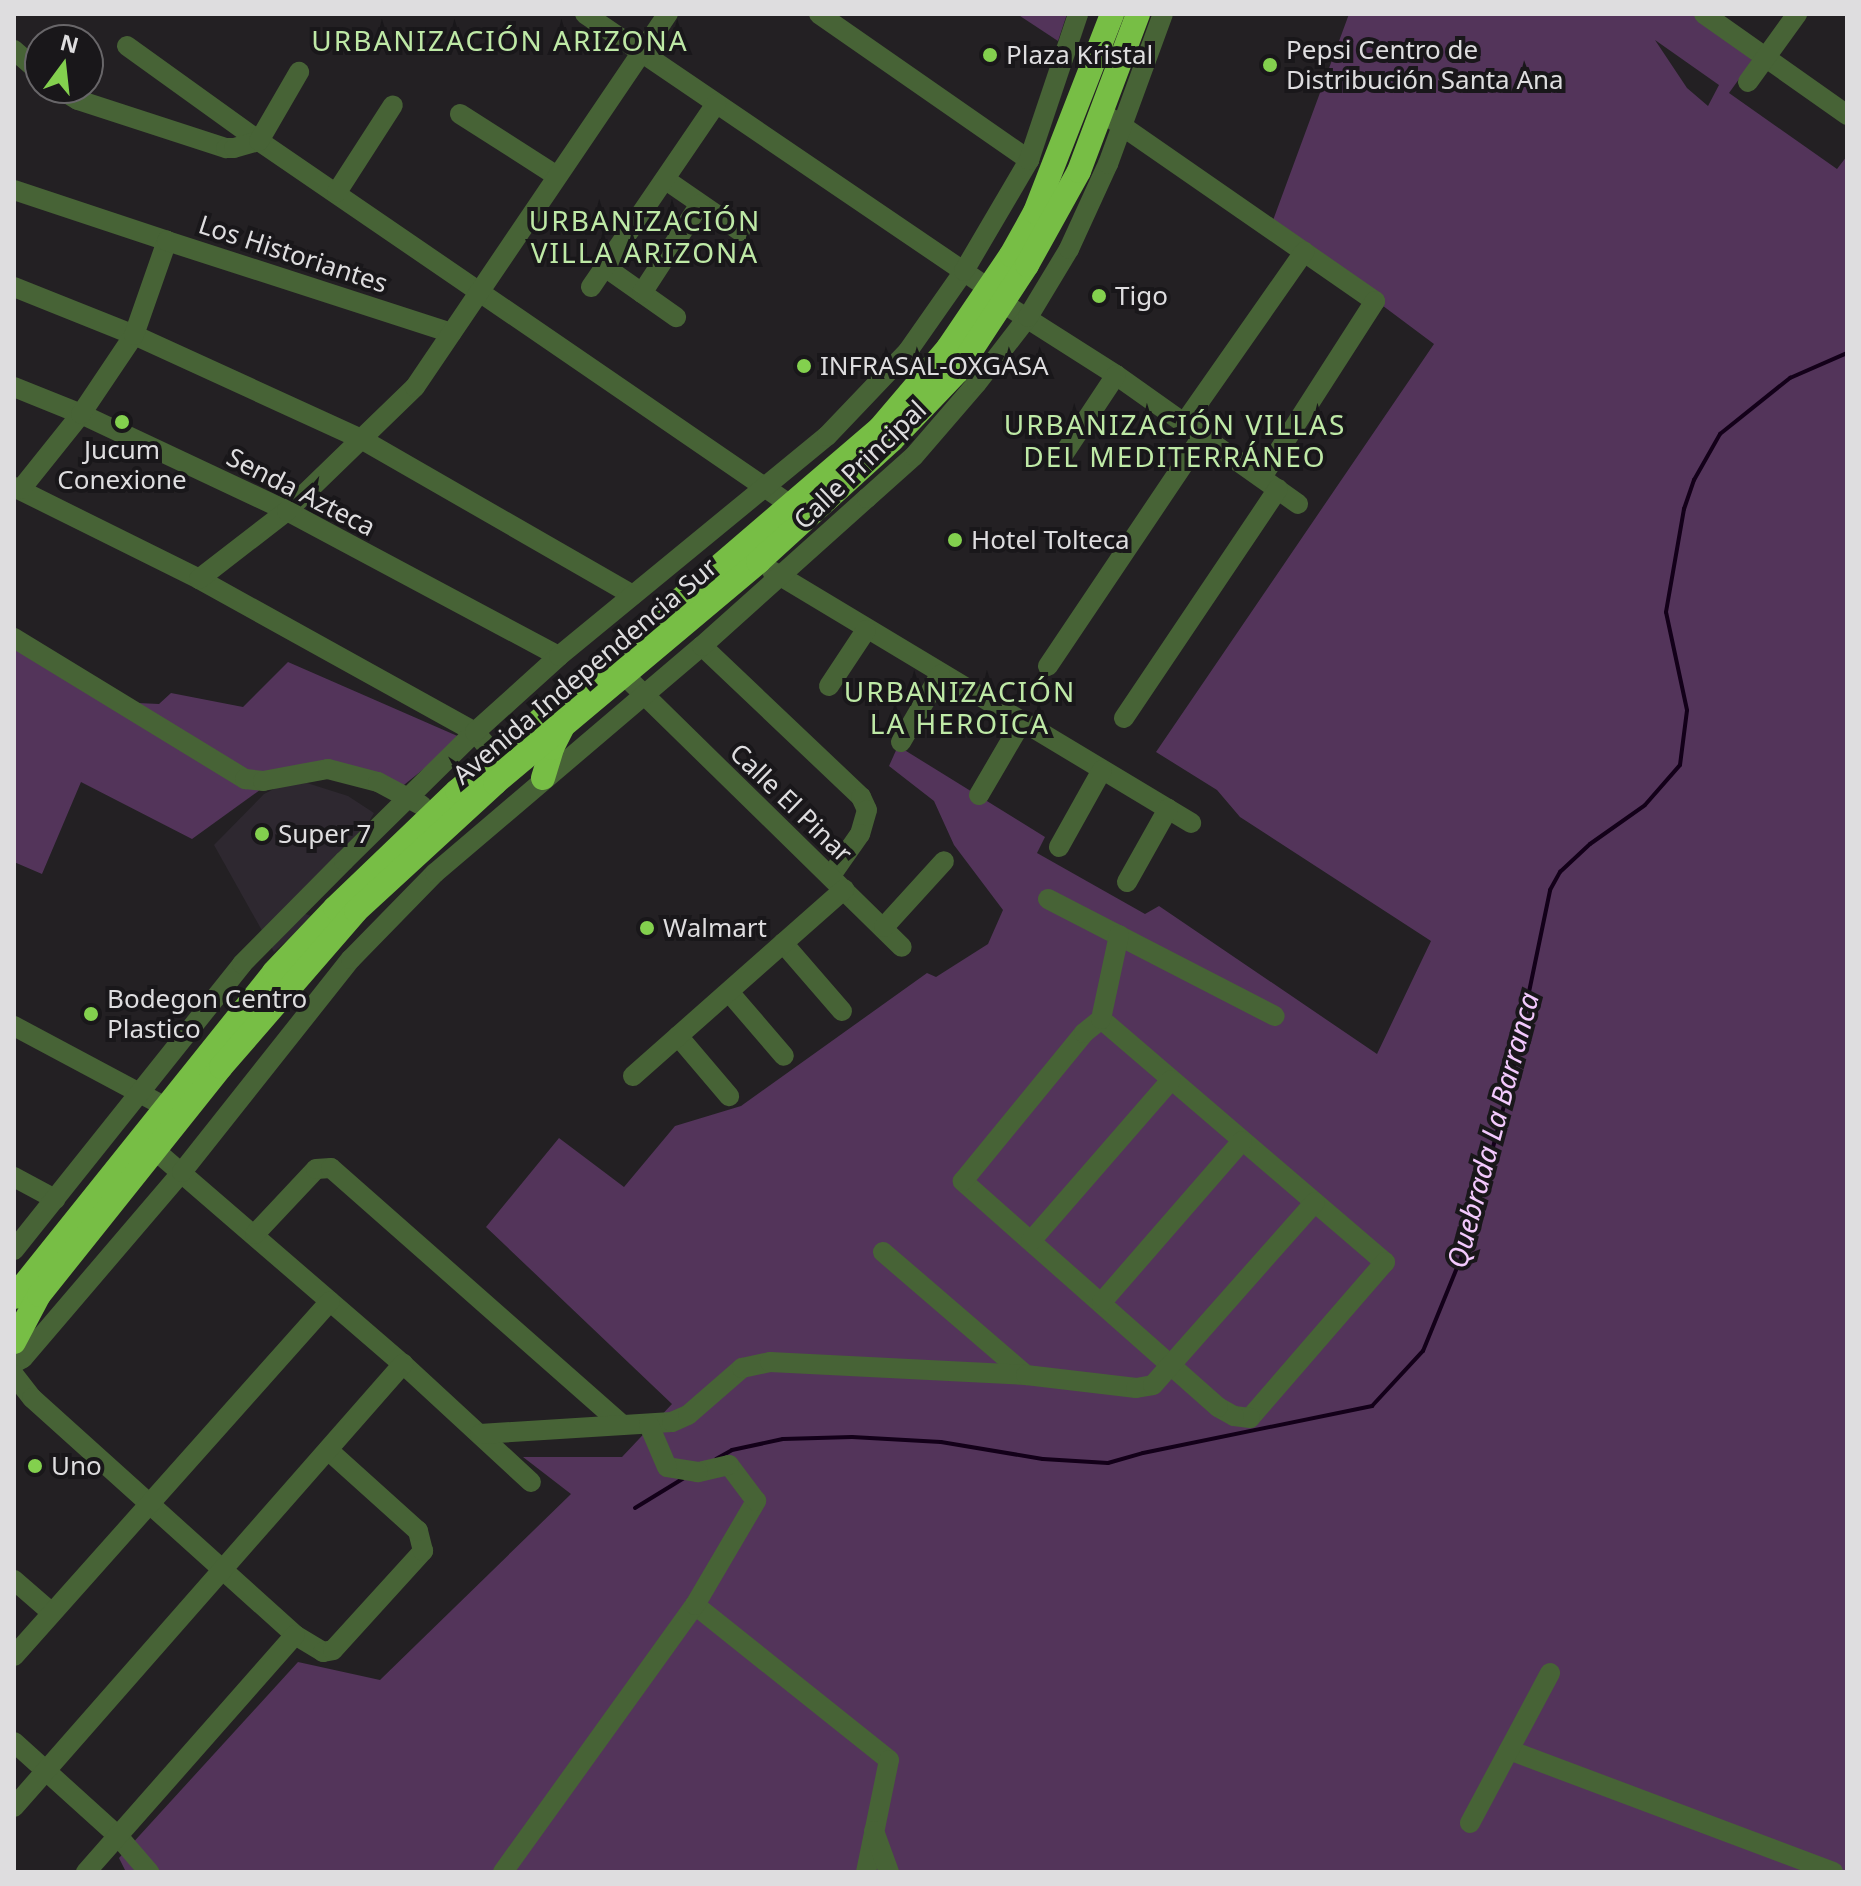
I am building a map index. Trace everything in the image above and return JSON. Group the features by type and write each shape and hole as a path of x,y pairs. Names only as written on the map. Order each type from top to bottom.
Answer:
{"highway":[{"name":"Avenida Independencia Sur","path":"14,1342 39,1295 324,944 415,855 566,721 758,562 892,440 957,372 1035,212 1112,14"},
{"name":"Avenida Independencia Sur","path":"14,1297 299,945 496,757 880,428 996,296 1066,196 1103,111 1138,14"},
{"path":"543,778 552,748 566,721"}],"street":[{"path":"585,14 1185,422 1298,504"},
{"path":"199,579 287,511 415,387 668,14"},
{"path":"819,14 1029,160"},
{"path":"14,1250 242,964 475,732 559,656 827,436 908,351 964,271 1029,160 1078,14"},
{"name":"Calle Principal","path":"14,1363 23,1358 182,1172 351,959 435,873 543,778 787,580 914,456 1028,317 1069,249 1122,128 1163,14"},
{"path":"1704,14 1847,115"},
{"path":"1748,82 1797,14"},
{"path":"127,46 259,141 792,506"},
{"path":"90,104 226,148 259,141 299,72"},
{"path":"591,287 716,104"},
{"path":"337,192 393,105"},
{"path":"1103,111 1122,128 1375,301 1270,483 1124,718"},
{"path":"460,114 557,176"},
{"path":"666,180 740,231"},
{"path":"14,190 167,241"},
{"path":"642,293 700,204"},
{"name":"Los Historiantes","path":"17,488 81,414 134,335 167,241 451,333"},
{"path":"1185,422 1304,252"},
{"path":"605,267 676,317"},
{"path":"14,287 134,335 363,440 633,595"},
{"path":"1063,455 1116,375"},
{"name":"Senda Azteca","path":"14,387 81,414 287,511 559,656"},
{"path":"1048,666 1203,435"},
{"path":"17,488 199,579 475,732 496,757"},
{"path":"758,562 940,675 1191,823"},
{"path":"829,686 866,630"},
{"path":"14,638 245,779 263,781 328,769 378,782 435,812"},
{"path":"633,1076 783,943 837,883 860,834 867,810 861,797 702,646"},
{"name":"Calle El Pinar","path":"623,674 902,947"},
{"path":"901,742 940,675"},
{"path":"979,795 1021,723"},
{"path":"1059,847 1102,770"},
{"path":"1127,882 1168,809"},
{"path":"884,927 944,861"},
{"path":"1048,899 1275,1016"},
{"path":"284,922 299,945"},
{"path":"1101,1019 1385,1262 1250,1418 1234,1416 1218,1407 965,1184 964,1177 1084,1033 1101,1019 1119,935"},
{"path":"783,943 842,1011"},
{"path":"729,992 784,1056"},
{"path":"14,1026 166,1107"},
{"path":"678,1036 729,1096"},
{"path":"1031,1241 1171,1080"},
{"path":"1102,1302 1242,1141"},
{"path":"157,1152 403,1364 531,1482"},
{"path":"255,1234 316,1169 331,1168 621,1424"},
{"path":"14,1177 55,1199"},
{"path":"480,1434 672,1422 688,1415 742,1368 753,1363 1026,1375 1136,1388 1153,1385 1315,1202"},
{"path":"883,1252 1026,1375"},
{"path":"14,1656 330,1301"},
{"path":"14,1807 403,1364"},
{"path":"14,1375 23,1394 150,1502 295,1635 323,1652 333,1650 423,1551 418,1531 328,1450"},
{"path":"503,1872 695,1605 756,1501 729,1465 698,1472 667,1467 649,1425"},
{"path":"14,1580 52,1613"},
{"path":"695,1605 889,1760 866,1872"},
{"path":"86,1872 295,1635"},
{"path":"1470,1823 1550,1673"},
{"path":"14,1742 118,1836 149,1872"},
{"path":"1509,1750 1833,1872"},
{"path":"874,1831 889,1872"}],"shaded area":[{"path":"1017,14 1067,14 1058,41"},
{"path":"1349,14 1693,14 1751,56 1752,61 1729,93 1837,169 1847,156 1847,1872 126,1872 119,1858 298,1662 380,1680 571,1494 523,1457 622,1457 672,1404 486,1227 559,1138 624,1187 675,1126 741,1106 927,973 936,977 988,944 1003,910 954,845 934,801 889,766 898,746 1045,837 1037,853 1145,914 1159,906 1377,1054 1431,941 1240,817 1217,790 1156,752 1434,344 1272,223","holes":["1655,40 1719,85 1708,106 1687,88"]},
{"path":"14,638 117,702 159,704 171,693 243,707 288,662 462,738 389,797 344,776 264,787 192,839 81,782 42,874 14,862"},
{"path":"307,783 348,796 374,813 350,853 303,913 314,917 274,952 214,845 264,794 282,785"}],"waterway":[{"name":"Quebrada La Barranca","path":"716,1459 732,1450 783,1439 852,1437 941,1442 1043,1459 1108,1463 1372,1406 1423,1351 1469,1238 1511,1079 1550,890 1560,872 1590,844 1645,805 1680,765 1687,710 1666,612 1684,509 1694,480 1720,434 1790,378 1847,353"},
{"name":"Quebrada La Barranca","path":"635,1508 684,1478"}],"place":[{"name":"Plaza Kristal","path":"990,55"},
{"name":"Pepsi Centro de Distribución Santa Ana","path":"1270,65"},
{"name":"Tigo","path":"1099,296"},
{"name":"INFRASAL-OXGASA","path":"804,366"},
{"name":"Jucum Conexione","path":"122,422"},
{"name":"Hotel Tolteca","path":"955,540"},
{"name":"Super 7","path":"262,834"},
{"name":"Walmart","path":"647,928"},
{"name":"Bodegon Centro Plastico","path":"91,1014"},
{"name":"Uno","path":"35,1466"}],"district":[{"name":"URBANIZACIÓN ARIZONA","path":"500,40"},
{"name":"URBANIZACIÓN VILLA ARIZONA","path":"645,236"},
{"name":"URBANIZACIÓN VILLAS DEL MEDITERRÁNEO","path":"1175,440"},
{"name":"URBANIZACIÓN LA HEROICA","path":"960,707"}]}
